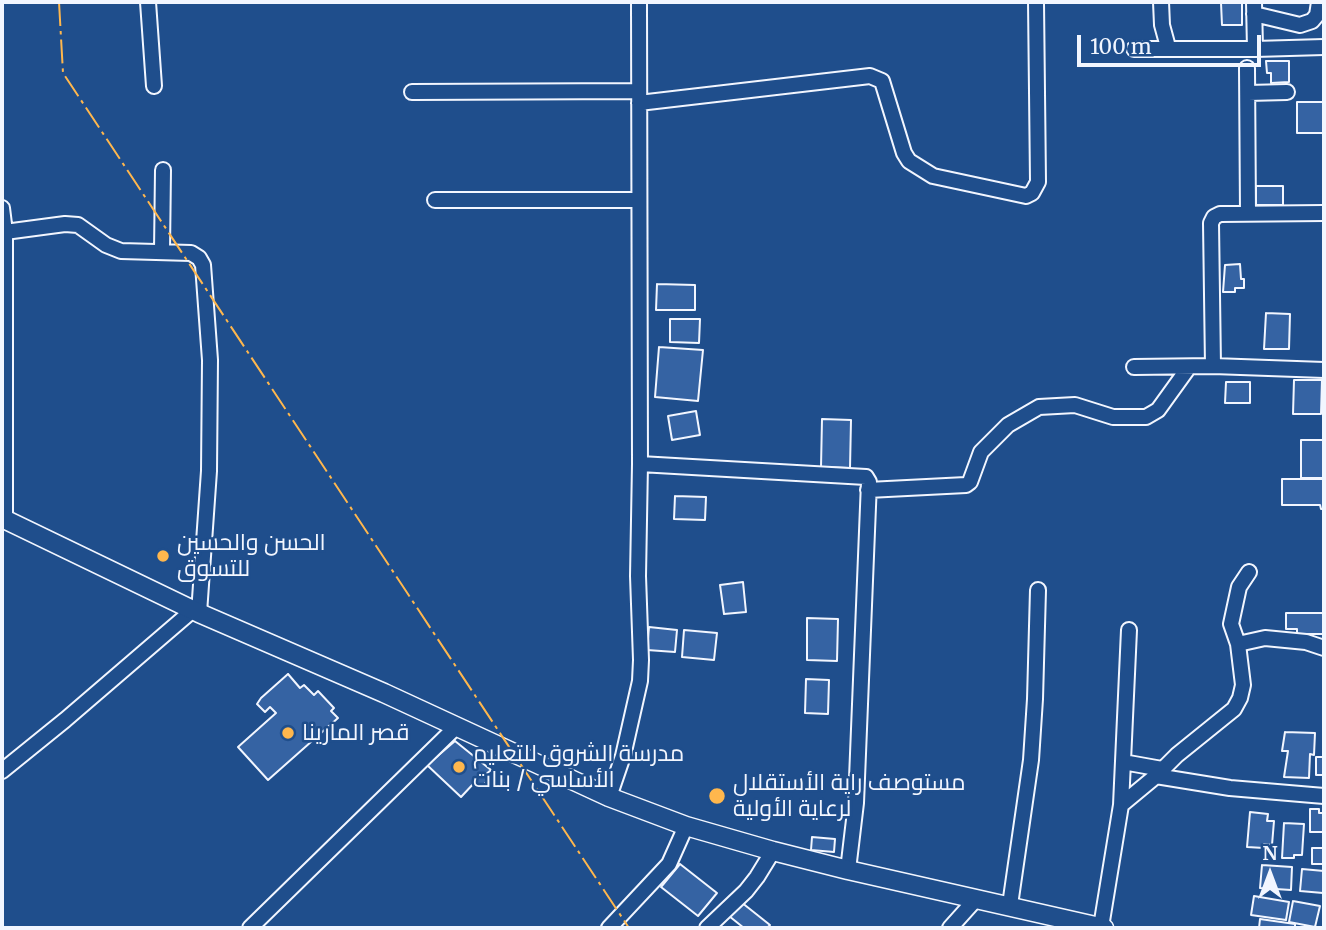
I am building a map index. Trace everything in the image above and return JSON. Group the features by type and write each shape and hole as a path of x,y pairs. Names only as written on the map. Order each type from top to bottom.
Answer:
{"main road":[{"path":"3,519 196,612 609,797 686,826 848,870 1102,928"}],"street":[{"path":"148,2 154,86"},
{"path":"609,797 623,756 640,681 639,2"},
{"path":"412,93 639,97 870,76 882,81 904,153 909,161 933,176 1026,196 1032,193 1038,182 1036,2"},
{"path":"1161,2 1162,25 1168,47"},
{"path":"1255,49 1254,8 1300,25 1312,21 1317,15 1319,2"},
{"path":"1134,49 1324,47"},
{"path":"1247,68 1248,213"},
{"path":"1248,93 1287,92"},
{"path":"162,251 163,170"},
{"path":"435,200 639,200"},
{"path":"2,208 5,232 3,519"},
{"path":"1213,366 1211,223 1214,217 1220,214 1324,212"},
{"path":"2,771 196,612 209,471 210,360 203,265 199,258 191,253 121,251 106,245 78,225 65,224 5,232"},
{"path":"1134,367 1213,366 1324,370"},
{"path":"869,490 966,485 970,482 981,452 1008,425 1039,407 1075,405 1113,417 1146,417 1158,410 1189,367"},
{"path":"640,464 862,475 869,482 856,803 848,870"},
{"path":"1121,805 1234,709 1243,685 1238,644 1231,624 1239,587 1249,572"},
{"path":"1010,905 1031,760 1038,590"},
{"path":"1102,928 1121,805 1129,630"},
{"path":"1238,644 1265,638 1306,642 1324,648"},
{"path":"250,928 456,727"},
{"path":"1123,762 1230,788 1324,796"},
{"path":"609,928 670,864 686,826"},
{"path":"714,926 757,877 773,851"},
{"path":"950,928 976,899"}],"building":[{"path":"1242,2 1242,25 1222,25 1221,3"},
{"path":"1266,61 1289,61 1289,82 1271,83 1271,73 1267,73"},
{"path":"1297,102 1324,102 1324,133 1297,133"},
{"path":"1256,186 1283,186 1283,205 1256,205"},
{"path":"1240,264 1244,288 1235,288 1235,292 1223,292 1225,265"},
{"path":"657,284 695,285 695,310 656,310"},
{"path":"1266,313 1290,314 1289,349 1264,349"},
{"path":"670,319 700,319 699,343 670,342"},
{"path":"659,347 703,350 698,401 655,397"},
{"path":"1294,380 1322,380 1321,414 1293,414"},
{"path":"1226,382 1250,382 1250,403 1225,403"},
{"path":"696,411 700,435 672,440 668,416"},
{"path":"822,419 851,420 850,468 821,467"},
{"path":"1301,440 1324,440 1324,478 1301,478"},
{"path":"1282,479 1324,479 1324,509 1321,509 1320,505 1282,505"},
{"path":"675,496 706,497 705,520 674,519"},
{"path":"743,582 746,612 724,614 720,585"},
{"path":"1286,613 1324,613 1324,634 1297,634 1297,629 1286,629"},
{"path":"807,618 838,619 837,661 807,660"},
{"path":"649,627 677,630 675,652 647,650"},
{"path":"684,630 717,633 714,660 682,657"},
{"name":"قصر المارينا","path":"288,674 300,688 304,685 314,695 318,691 334,708 331,711 338,718 268,780 238,747 276,713 270,707 265,712 257,704"},
{"path":"806,679 829,680 828,714 805,713"},
{"path":"1285,732 1315,733 1314,755 1310,754 1309,778 1284,777 1288,751 1282,751"},
{"name":"مدرسة الشروق للتعليم الأساسي / بنات","path":"455,741 491,770 485,775 488,780 481,788 475,782 461,797 427,765"},
{"path":"1316,757 1324,757 1324,775 1316,775"},
{"path":"1310,809 1319,809 1319,813 1324,813 1324,832 1310,832"},
{"path":"1250,812 1268,814 1267,821 1274,821 1272,845 1264,844 1264,848 1247,847"},
{"path":"1284,823 1304,824 1302,855 1282,858"},
{"path":"812,837 835,839 834,852 811,850"},
{"path":"1312,848 1324,848 1324,864 1312,864"},
{"path":"680,864 717,893 698,916 661,887"},
{"path":"1262,865 1292,867 1291,890 1260,888"},
{"path":"1302,869 1324,871 1323,893 1300,891"},
{"path":"1254,896 1289,902 1286,920 1251,915"},
{"path":"1293,901 1320,906 1315,927 1289,922"},
{"path":"741,902 770,925 767,928 744,928 729,916"},
{"path":"1260,919 1295,924 1295,928 1259,928"}],"power":[{"path":"59,2 63,73 629,928"}],"place":[{"name":"الحسن والحسين للتسوق","path":"163,556"},
{"name":"قصر المارينا","path":"288,733"},
{"name":"مدرسة الشروق للتعليم الأساسي / بنات","path":"459,767"},
{"name":"مستوصف راية الأستقلال لرعاية الأولية","path":"717,796"}]}
